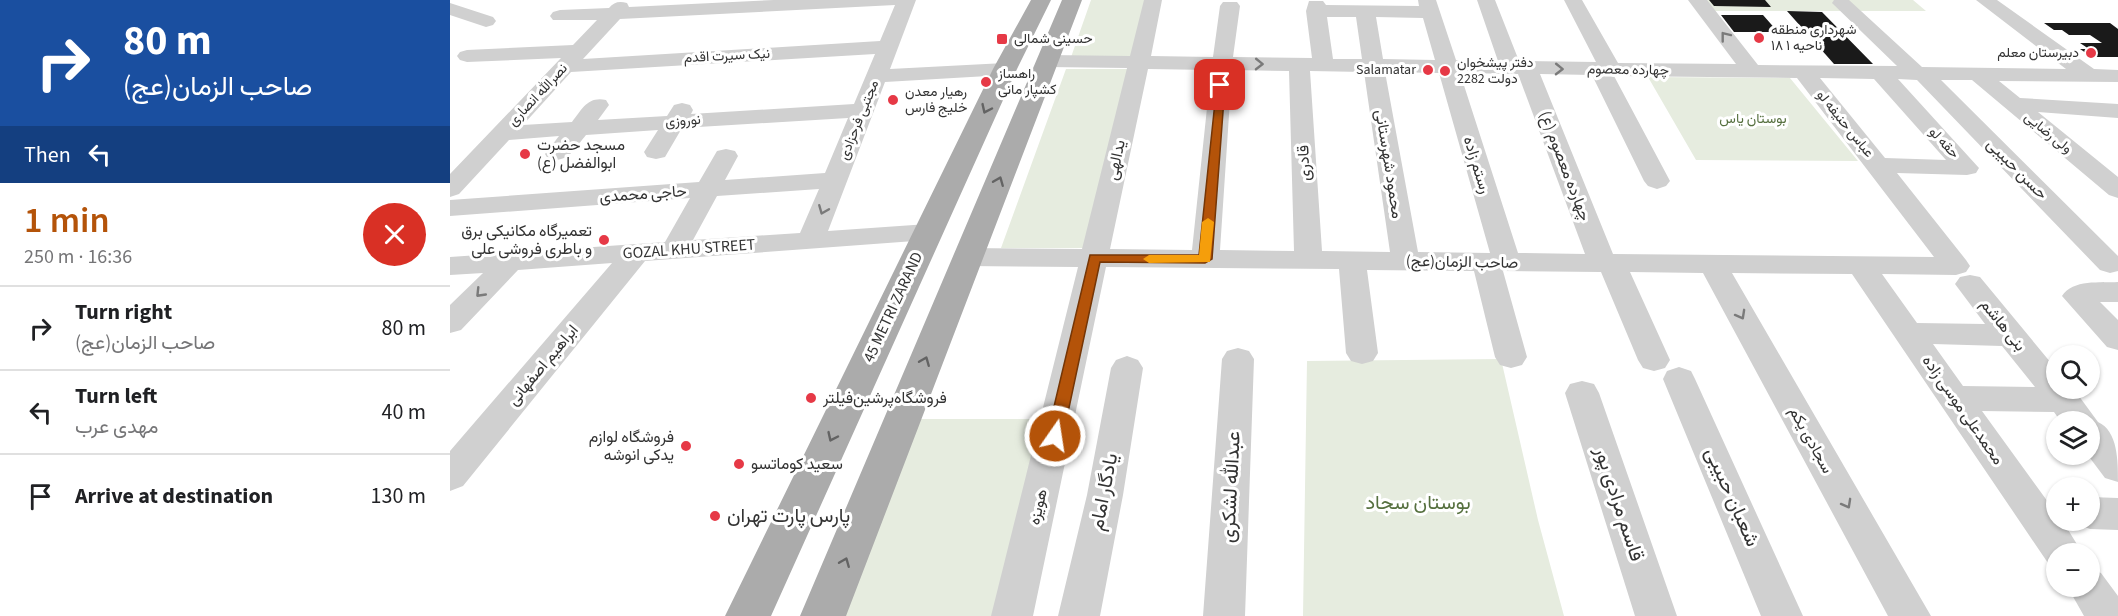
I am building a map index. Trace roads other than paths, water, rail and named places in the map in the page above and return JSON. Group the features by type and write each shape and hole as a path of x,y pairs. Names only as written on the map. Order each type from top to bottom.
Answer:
{"main road":[{"name":"45 METRI ZARAND","path":"748,616 1005,69 1041,0"},
{"path":"823,616 1072,0"}],"street":[{"path":"560,16 620,7 893,0"},
{"name":"مجتبی فرحزادی","path":"811,240 908,0"},
{"name":"یدالهی","path":"1095,258 1154,0"},
{"name":"چهارده معصوم (ع)","path":"1486,0 1608,263 1667,369"},
{"path":"1573,0 1657,182"},
{"path":"1697,0 1753,72"},
{"path":"1985,0 2090,76"},
{"path":"796,73 827,2"},
{"path":"730,65 769,3"},
{"name":"حسن حبیبی","path":"1841,3 1920,74 2110,264"},
{"path":"646,84 704,5"},
{"path":"1205,259 1222,64 1230,6"},
{"path":"1365,11 1429,6"},
{"name":"رستم زاده","path":"1429,6 1447,67 1496,262 1511,357"},
{"name":"نصرالله انصاری","path":"450,189 620,7"},
{"name":"قادری","path":"1308,260 1311,65 1316,8 1365,11"},
{"path":"450,9 486,21"},
{"name":"محمود شهرستانی","path":"1365,11 1405,261"},
{"name":"نیک سیرت اقدم","path":"450,72 471,52 572,58 675,45 730,65 813,37 889,47"},
{"name":"چهارده معصوم","path":"1048,61 1804,73 1887,81 1920,74 2118,76"},
{"path":"877,76 1005,69"},
{"name":"عباس حنیفه لو","path":"1804,73 1878,165 1927,167"},
{"name":"ولی رضایی","path":"1979,75 2013,104 2113,180"},
{"name":"حقه لو","path":"1887,81 1967,168 1927,167"},
{"path":"752,140 778,93"},
{"path":"656,152 689,100"},
{"path":"2013,104 2118,111"},
{"path":"557,154 598,105"},
{"name":"نوروزی","path":"502,133 863,110"},
{"path":"674,250 726,156"},
{"name":"بنی هاشم","path":"1878,165 2072,411"},
{"name":"حاجی محمدی","path":"450,208 835,180"},
{"name":"GOZAL KHU STREET","path":"450,266 928,232"},
{"name":"ابراهیم اصفهانی","path":"450,476 636,253"},
{"name":"صاحب الزمان(عج)","path":"967,257 1862,266 1963,275"},
{"name":"هویزه","path":"1012,616 1095,258"},
{"path":"1352,261 1362,353"},
{"path":"450,323 510,262"},
{"name":"سجادی یکم","path":"1713,264 1910,616"},
{"name":"محمدعلی موسی زاده","path":"1862,266 1954,398 2046,512"},
{"path":"2118,292 2084,292 2077,296 2118,339"},
{"path":"1908,333 2011,335"},
{"name":"عبدالله لشکری","path":"1224,616 1238,359"},
{"name":"یادگار امام","path":"1079,616 1105,495 1127,368"},
{"name":"شعبان حبیبی","path":"1667,369 1756,551 1782,616"},
{"name":"قاسم مرادی پور","path":"1582,393 1656,616"},
{"path":"1954,398 2072,411"},
{"path":"2100,446 2118,468"},
{"path":"2100,513 2118,514"},
{"path":"2095,597 2108,616"}],"place":[{"name":"شهرداری منطقه ۱۸ ناحیه ۱","path":"1759,38"},
{"name":"حسینی شمالی","path":"1002,39"},
{"name":"دبیرستان معلم","path":"2091,53"},
{"name":"Salamatar","path":"1428,70"},
{"name":"دفتر پیشخوان دولت 2282","path":"1445,71"},
{"name":"راهساز کشپار مانی","path":"986,82"},
{"name":"رهیار معدن خلیج فارس","path":"893,100"},
{"name":"مسجد حضرت ابوالفضل (ع)","path":"525,154"},
{"name":"تعمیرگاه مکانیکی برق و باطری فروشی علی","path":"604,240"},
{"name":"فروشگاه‌پرشین‌فیلتر","path":"811,398"},
{"name":"فروشگاه لوازم یدکی انوشه","path":"686,446"},
{"name":"سعید کوماتسو","path":"739,464"},
{"name":"پارس پارت تهران","path":"715,516"}],"park label":[{"name":"بوستان یاس","path":"1753,119"},
{"name":"بوستان سجاد","path":"1418,503"}]}
